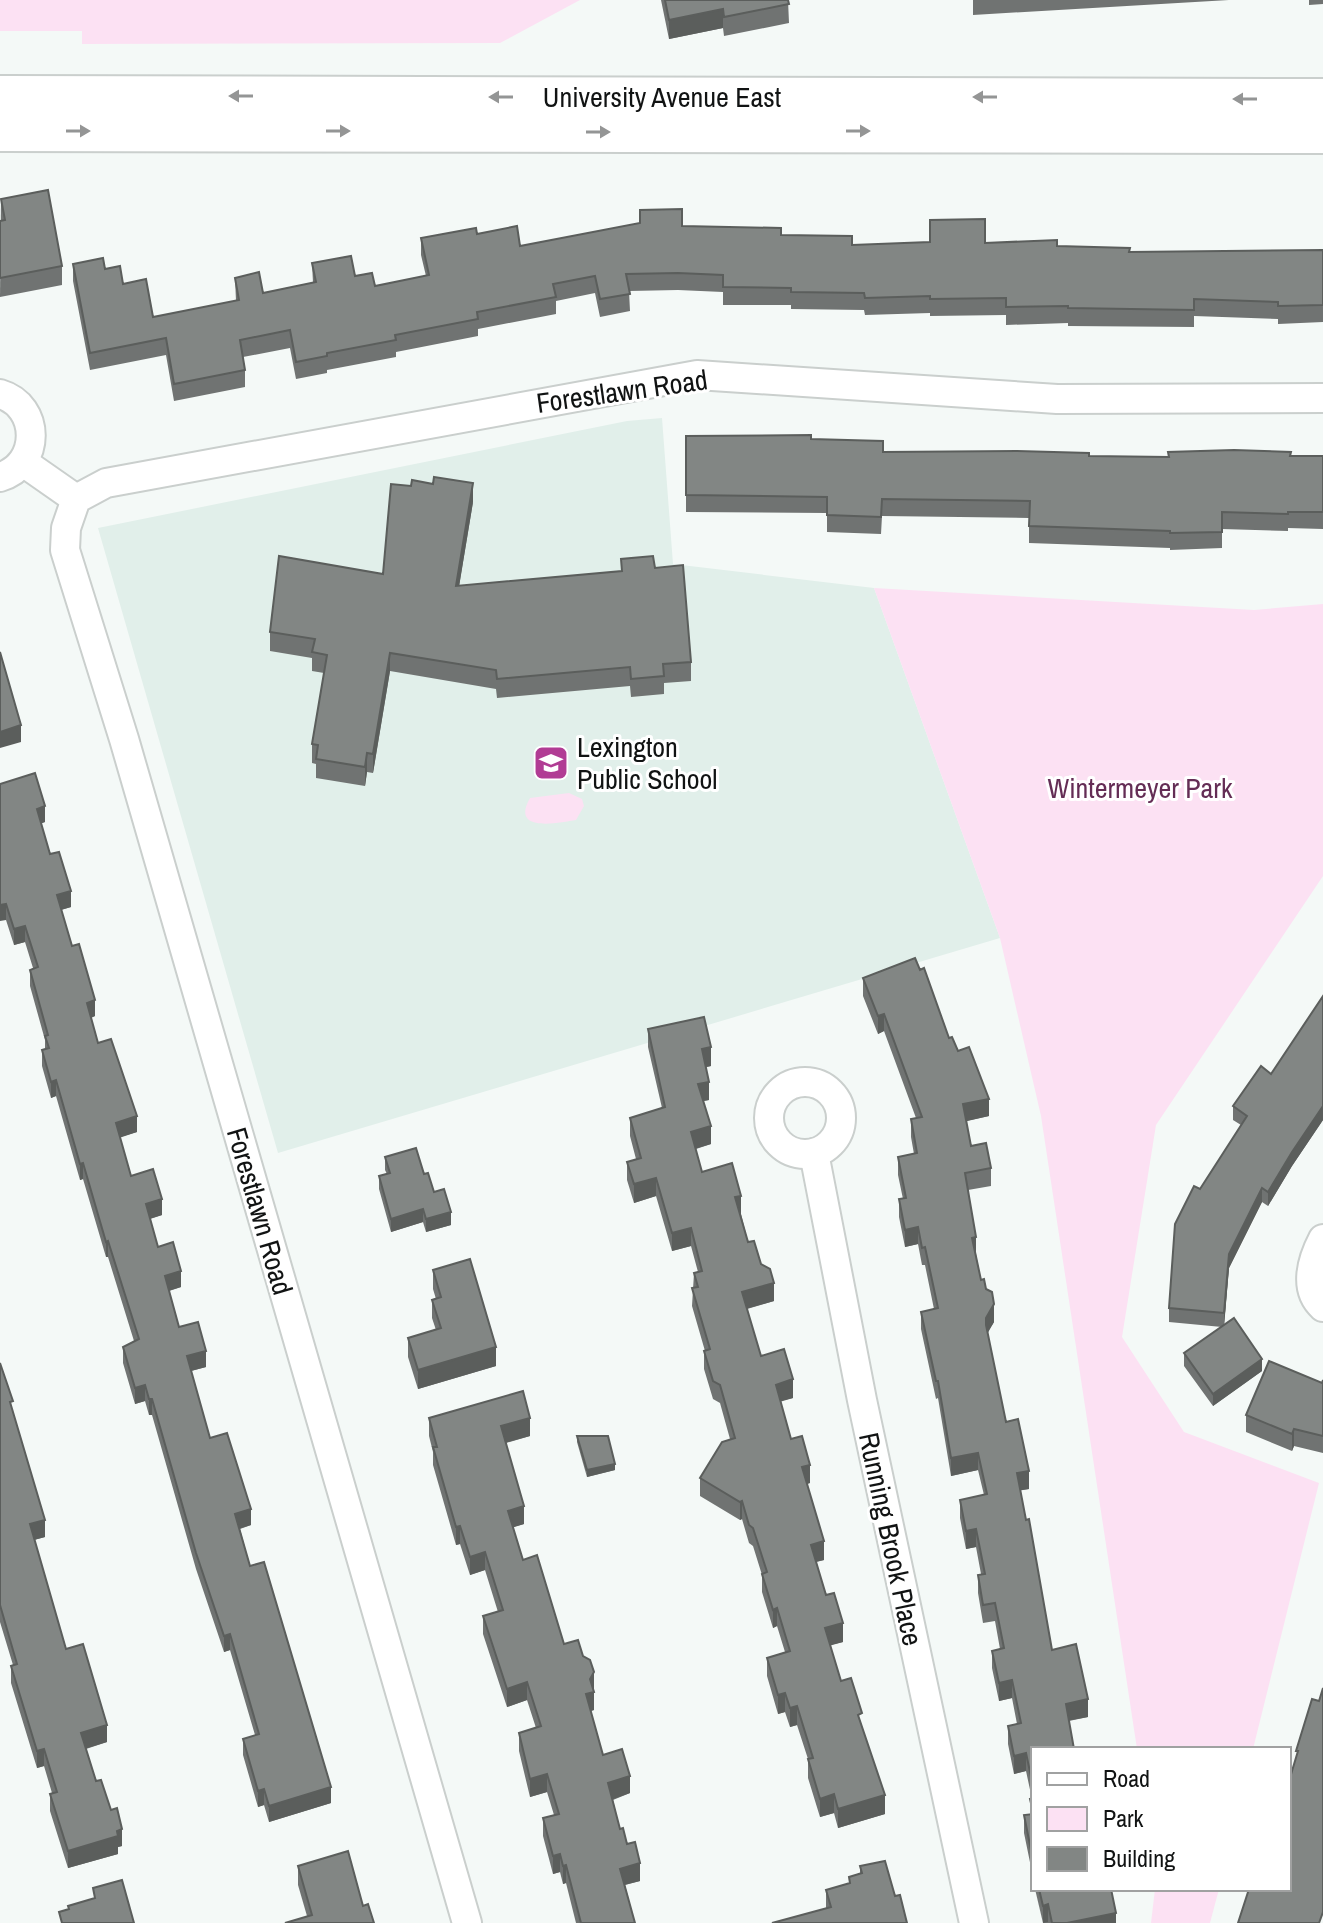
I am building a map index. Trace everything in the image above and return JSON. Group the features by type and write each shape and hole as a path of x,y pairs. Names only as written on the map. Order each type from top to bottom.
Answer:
{"main road":[{"name":"University Avenue East","path":"0,96 1323,99"},
{"name":"University Avenue East","path":"0,131 1323,133"}],"street":[{"name":"Forestlawn Road","path":"467,1923 124,739 65,550 66,528 76,499 106,483 697,375 1057,399 1323,398"},
{"path":"0,394 20,405 28,418 32,434 30,449 11,470 76,499"},
{"name":"Running Brook Place","path":"814,1153 862,1400 974,1923"},
{"path":"1323,1239 1310,1279 1315,1301 1323,1307"}],"shaded area":[{"name":"Lexington Public School","path":"662,418 673,564 874,588 1000,938 278,1153 98,528 627,421"}],"green space":[{"path":"0,0 580,0 500,43 82,44 82,31 0,31"},
{"name":"Wintermeyer Park","path":"874,588 1254,610 1323,604 1323,876 1156,1125 1122,1337 1184,1432 1319,1483 1253,1747 1137,1747 1041,1116 1000,938"},
{"path":"569,793 582,799 584,806 576,820 539,823 526,817 525,809 530,798"},
{"path":"1155,1891 1218,1891 1210,1923 1151,1923"}],"building":[{"path":"665,0 788,0 789,4 724,17 723,9 669,20"},
{"path":"48,190 62,266 0,278 0,221 5,220 1,199"},
{"path":"682,209 682,226 781,228 781,235 852,236 852,245 930,242 930,220 985,219 985,243 1057,240 1057,246 1130,248 1129,252 1323,250 1323,305 1278,306 1278,302 1194,299 1194,310 1006,307 1006,298 865,298 864,293 723,287 723,275 678,273 626,274 630,294 600,299 595,276 553,284 556,297 477,312 478,319 395,335 396,340 296,362 290,330 240,340 245,370 174,384 166,338 90,353 73,264 103,258 105,269 120,266 123,284 146,279 153,317 239,300 235,278 259,272 263,293 316,282 312,263 351,256 355,276 372,273 375,286 429,275 421,238 476,228 477,234 517,226 520,246 640,223 640,210"},
{"path":"811,435 811,439 883,441 883,452 1017,451 1169,457 1168,452 1234,450 1323,456 1323,512 1222,512 1222,532 1170,533 1029,526 1030,501 882,499 881,517 827,515 827,497 686,495 686,436"},
{"path":"434,477 473,483 456,586 622,571 621,559 653,556 655,568 683,565 691,662 663,664 664,676 631,679 630,667 497,679 496,670 390,653 373,754 367,753 365,767 316,759 318,745 312,744 327,655 312,652 315,639 270,632 279,556 383,574 391,484 411,486 412,480 433,484"},
{"path":"0,652 21,725 0,732"},
{"path":"35,773 45,806 37,809 50,854 59,852 71,891 57,895 72,946 79,944 95,1000 87,1003 98,1043 111,1039 137,1116 116,1123 131,1176 153,1169 162,1199 146,1204 158,1247 173,1242 181,1271 165,1276 179,1327 198,1322 206,1351 187,1356 210,1438 227,1433 251,1509 235,1514 250,1566 264,1562 331,1787 269,1806 264,1789 258,1791 243,1739 259,1734 230,1634 224,1636 196,1553 152,1399 149,1399 145,1385 135,1388 123,1347 139,1339 83,1163 80,1164 56,1080 51,1082 42,1050 49,1048 45,1036 48,1035 30,970 38,967 25,926 14,929 6,904 0,905 0,784"},
{"path":"915,958 920,970 924,968 949,1038 952,1037 958,1051 969,1047 989,1099 963,1104 971,1146 986,1143 991,1168 965,1173 976,1237 972,1238 981,1280 984,1279 986,1289 992,1292 994,1304 986,1318 986,1325 1006,1422 1018,1419 1029,1471 1017,1473 1026,1520 1029,1519 1052,1650 1076,1644 1088,1699 1066,1704 1074,1747 1031,1747 1031,1777 1026,1753 1014,1756 1008,1726 1021,1723 1012,1680 999,1683 992,1651 1004,1648 995,1603 983,1605 978,1575 985,1574 976,1529 966,1531 960,1500 987,1494 978,1453 951,1458 938,1381 921,1312 938,1308 918,1227 905,1230 899,1199 906,1198 898,1157 917,1153 911,1119 922,1117 884,1014 878,1016 863,978"},
{"path":"1323,996 1323,1106 1268,1192 1262,1188 1229,1254 1224,1313 1169,1308 1175,1224 1194,1186 1200,1189 1247,1116 1233,1106 1261,1066 1271,1074"},
{"path":"704,1017 711,1047 702,1049 709,1082 698,1084 711,1126 691,1132 702,1172 732,1163 741,1196 735,1197 748,1242 754,1241 761,1264 770,1269 774,1283 742,1292 761,1356 784,1349 793,1379 776,1385 791,1439 802,1436 810,1465 802,1467 824,1541 811,1545 826,1595 834,1593 843,1623 825,1628 841,1681 851,1678 862,1713 858,1715 885,1795 838,1809 834,1794 820,1799 808,1759 813,1758 797,1706 790,1708 785,1693 778,1695 767,1658 790,1651 777,1608 773,1610 762,1574 767,1572 742,1501 700,1478 722,1442 735,1438 720,1385 713,1381 704,1351 710,1349 692,1288 698,1287 694,1273 702,1271 691,1228 672,1233 656,1178 634,1184 627,1162 641,1158 630,1118 665,1107 648,1029"},
{"path":"416,1148 424,1174 428,1173 434,1192 444,1189 451,1212 426,1219 423,1209 391,1219 379,1176 390,1173 385,1157"},
{"path":"470,1259 496,1347 418,1370 408,1338 441,1328 432,1300 441,1297 433,1270"},
{"path":"1234,1318 1262,1359 1213,1394 1184,1353"},
{"path":"1269,1361 1322,1383 1323,1380 1323,1436 1294,1429 1292,1434 1246,1415"},
{"path":"0,1363 45,1520 30,1524 66,1649 83,1644 107,1725 81,1733 96,1781 101,1780 111,1810 117,1808 122,1829 117,1831 118,1836 68,1851 50,1794 57,1792 44,1749 37,1751 11,1666 17,1664 0,1605"},
{"path":"523,1391 530,1418 501,1426 524,1506 508,1511 523,1560 537,1555 564,1644 578,1640 583,1656 590,1660 594,1672 590,1679 594,1692 586,1694 603,1755 622,1749 630,1776 608,1783 620,1829 623,1828 627,1844 635,1842 640,1863 620,1869 635,1923 581,1923 566,1865 563,1866 560,1854 553,1856 543,1818 559,1814 547,1774 530,1779 519,1733 541,1726 527,1682 507,1689 483,1616 503,1610 485,1552 470,1557 460,1526 456,1527 433,1447 437,1447 429,1418"},
{"path":"577,1436 608,1436 615,1464 587,1470"},
{"path":"1323,1688 1323,1912 1319,1923 1238,1923 1248,1891 1291,1891 1291,1774 1312,1699 1319,1701"},
{"path":"1031,1814 1031,1850 1024,1815"},
{"path":"348,1851 363,1906 368,1904 374,1923 285,1923 312,1915 298,1866"},
{"path":"885,1861 895,1896 900,1895 907,1923 772,1923 831,1907 826,1890 850,1883 849,1877 862,1873 860,1866"},
{"path":"122,1880 134,1923 62,1923 59,1912 95,1898 93,1888"},
{"path":"1039,1891 1111,1891 1116,1913 1052,1923 1048,1904 1043,1906"}],"place":[{"name":"Lexington Public School","path":"551,763"}]}
